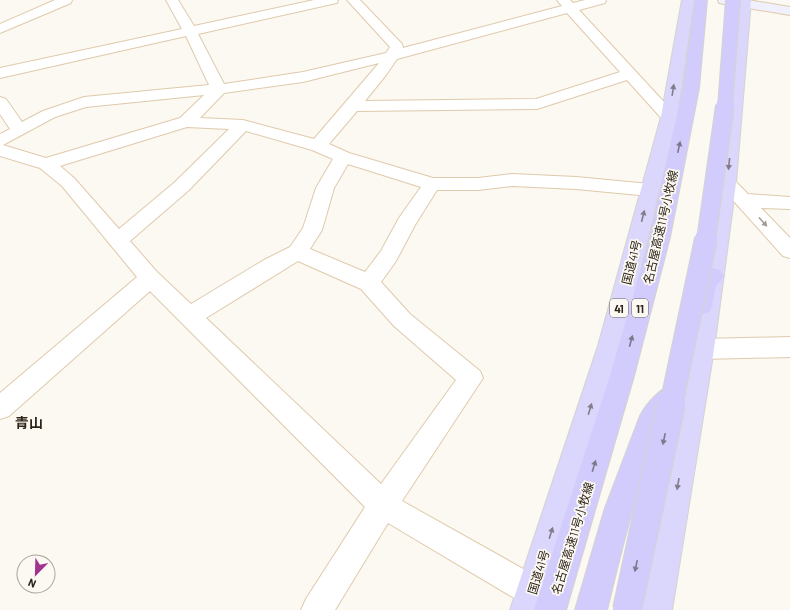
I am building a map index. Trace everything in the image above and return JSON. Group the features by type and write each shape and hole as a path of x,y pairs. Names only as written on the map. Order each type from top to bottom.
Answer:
{"highway":[{"name":"国道41号","path":"529,601 610,346 669,117 688,0"},
{"name":"名古屋高速11号小牧線","path":"550,610 622,376 660,237 691,88 702,0"},
{"path":"656,610 702,349 713,276 735,191 741,1"},
{"path":"627,610 704,251 741,1"},
{"path":"591,610 619,508 653,416 683,386 706,281 713,276"}],"main road":[{"path":"724,0 741,1 790,12"}],"street":[{"path":"0,29 66,0"},
{"path":"172,0 190,31 219,89"},
{"path":"0,74 332,0"},
{"path":"318,146 381,72 397,46 353,0"},
{"path":"0,141 18,129 49,114 84,102 219,89 303,77 391,56 567,4 600,0"},
{"path":"567,4 669,117"},
{"path":"353,106 537,104 631,74"},
{"path":"186,122 219,89"},
{"path":"0,102 18,129"},
{"path":"46,164 186,122 243,125 318,146 343,157 432,184 478,184 512,180 576,183 650,190"},
{"path":"118,240 182,186 243,125"},
{"path":"0,150 46,164 68,182 150,278 383,505 529,601"},
{"path":"189,317 271,266 297,252 312,230 325,188 343,157"},
{"path":"369,283 389,256 406,223 432,184"},
{"path":"735,191 790,203"},
{"path":"735,191 790,251"},
{"path":"297,252 369,283 402,320 471,378 383,505 317,610"},
{"path":"0,408 150,278"},
{"path":"702,349 790,346"}],"district":[{"name":"青山","path":"29,422"}]}
